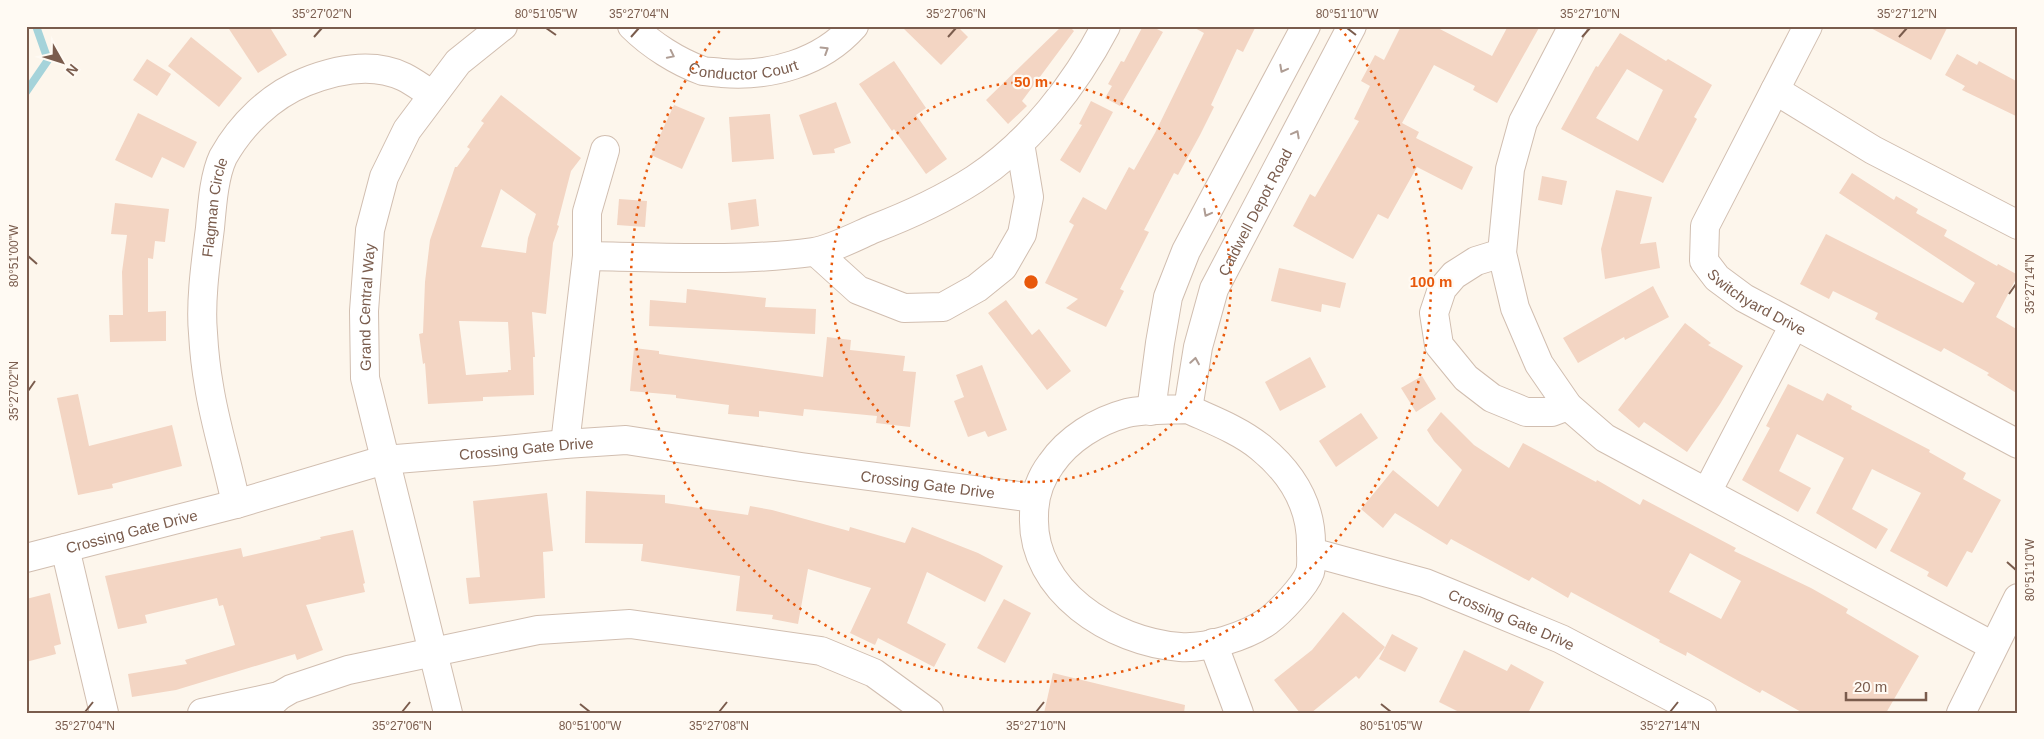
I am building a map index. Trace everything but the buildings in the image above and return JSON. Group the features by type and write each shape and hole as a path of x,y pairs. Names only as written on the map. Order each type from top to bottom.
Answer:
{"street":[{"name":"Grand Central Way","path":"448,713 365,378 364,311 370,230 384,177 407,130 458,62 503,26"},
{"name":"Conductor Court","path":"632,26 664,51 704,71 740,74 799,64 829,49 854,26"},
{"path":"587,256 730,257 816,252 903,218 975,179 1020,143 1050,112 1090,58 1106,26"},
{"path":"1152,411 1160,343 1168,297 1186,250 1306,26"},
{"name":"Caldwell Depot Road","path":"1188,410 1198,346 1214,289 1352,26"},
{"path":"1573,26 1523,122 1510,169 1502,253 1515,308 1539,364 1568,406 1605,438 1993,646"},
{"name":"Switchyard Drive","path":"1808,26 1705,226 1704,260 1717,278 1744,298 2018,444"},
{"name":"Flagman Circle","path":"236,504 209,387 202,332 212,198 222,159 238,133 262,109 290,88 315,78 339,71 365,68 404,77 433,95"},
{"path":"1775,90 1874,150 2018,226"},
{"path":"816,252 858,290 904,308 943,307 977,288 1003,267 1022,234 1029,197 1020,143"},
{"path":"565,444 587,256 587,212 605,150"},
{"path":"1502,253 1476,261 1454,275 1442,289 1434,313 1439,345 1466,378 1492,398 1526,412 1552,412 1568,406"},
{"path":"1707,492 1794,325"},
{"path":"1188,410 1225,425 1258,446 1281,467 1303,498 1311,532 1311,552 1310,572 1292,598 1268,620 1244,634 1213,643 1181,647 1148,641 1120,632 1095,618 1053,581 1040,555 1033,531 1034,498 1043,475 1058,453 1080,434 1105,421 1128,413 1188,410"},
{"name":"Crossing Gate Drive","path":"26,558 236,504 384,460 626,440 801,467 1034,498"},
{"path":"65,548 104,713"},
{"name":"Crossing Gate Drive","path":"1311,552 1425,583 1486,608 1561,639 1702,713"},
{"path":"1961,713 2018,598"},
{"path":"202,713 270,704 291,689 348,670 538,630 630,624 821,651 874,673 929,713"},
{"path":"1213,643 1240,713"}],"waterway":[{"path":"26,92 48,60 36,26"}]}
